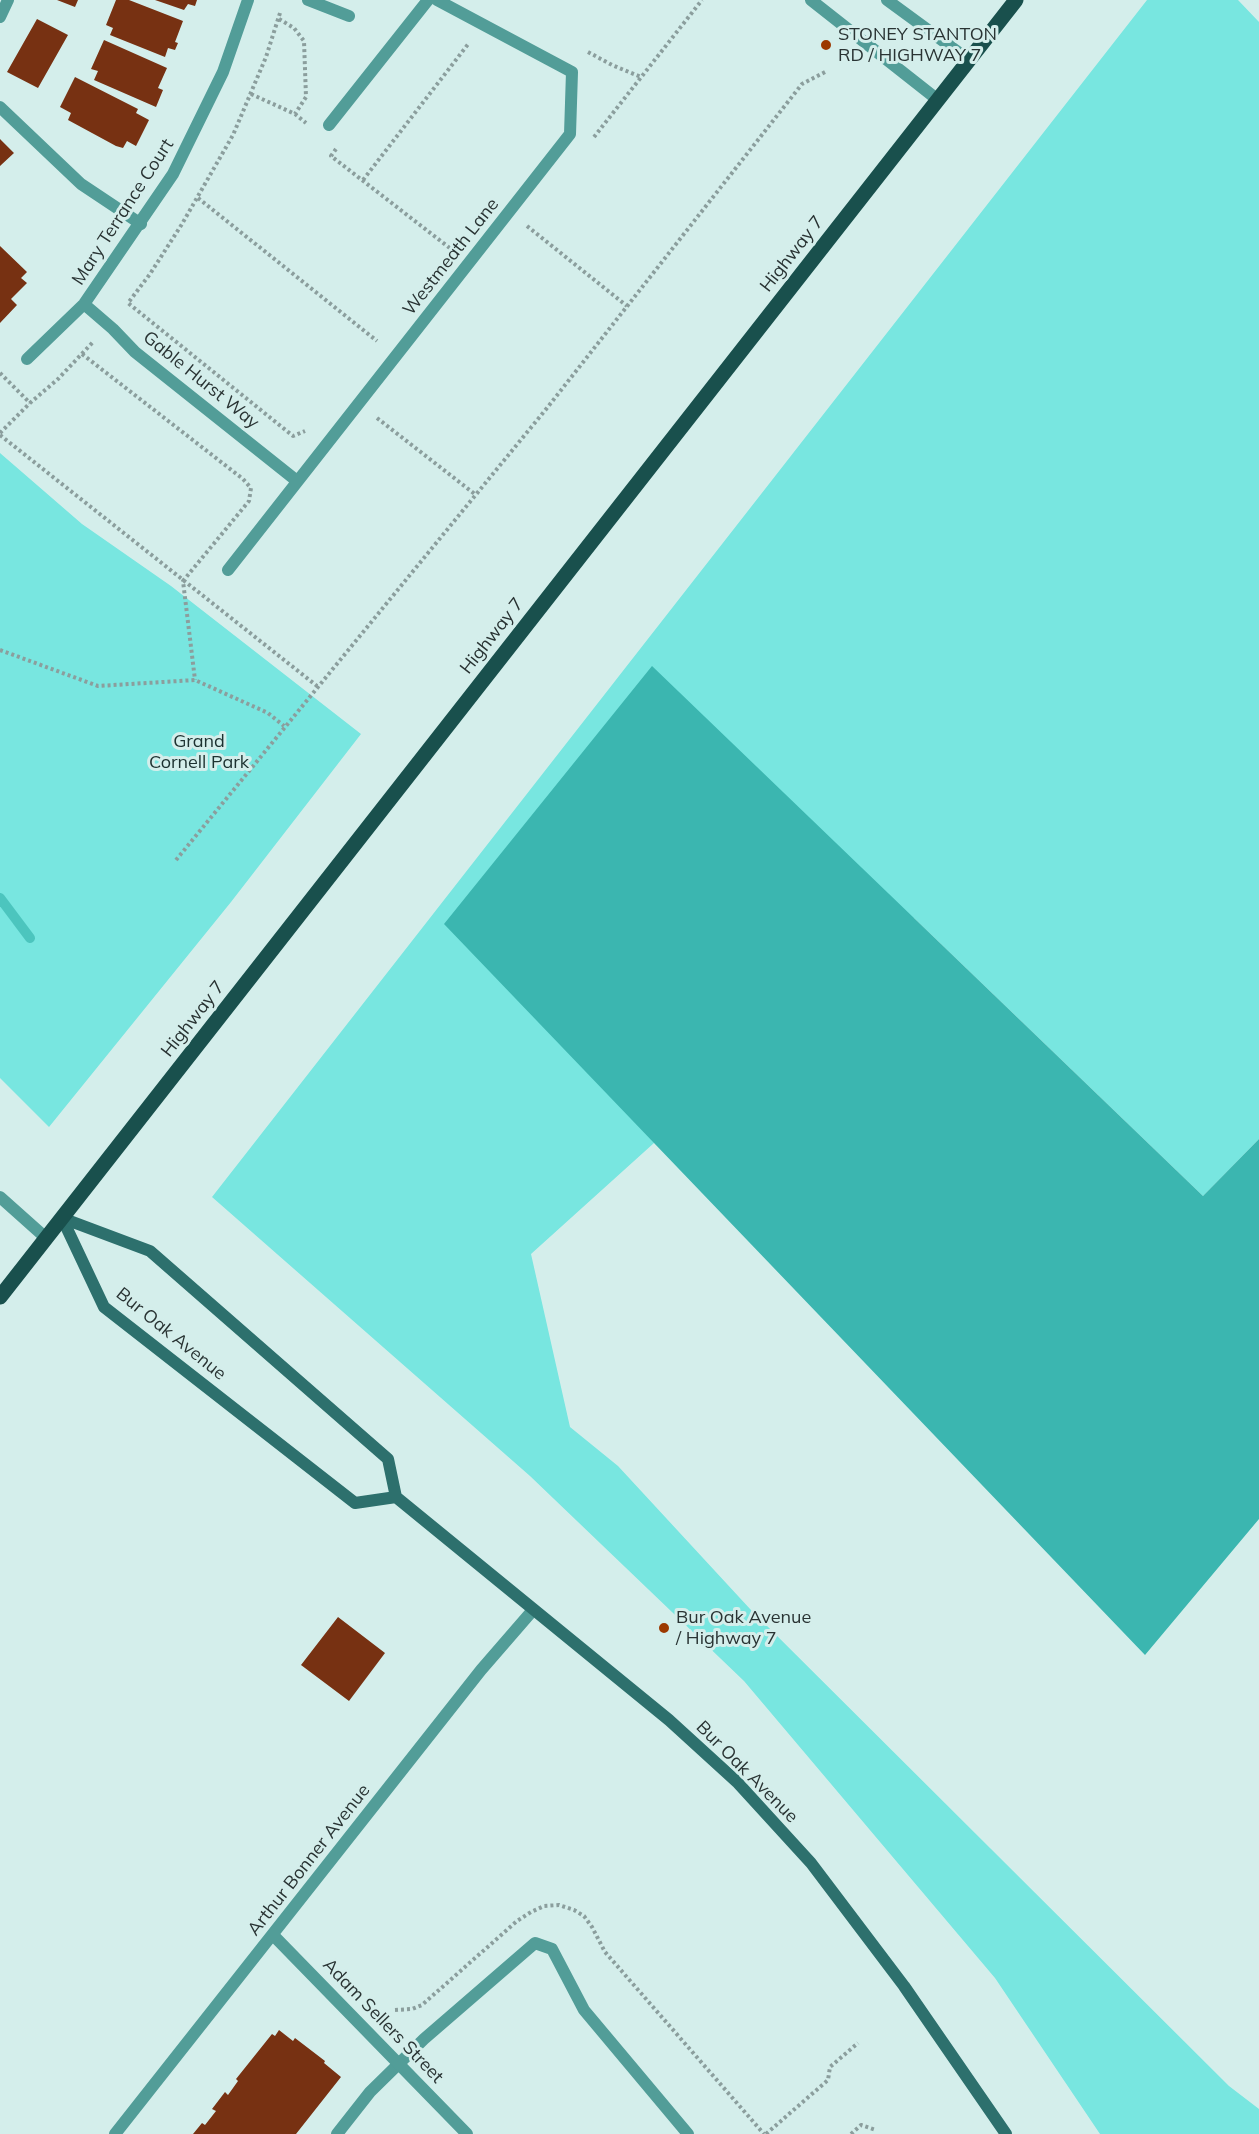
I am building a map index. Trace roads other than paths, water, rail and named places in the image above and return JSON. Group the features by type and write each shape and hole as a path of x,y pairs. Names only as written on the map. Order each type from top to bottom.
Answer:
{"main road":[{"name":"Highway 7","path":"0,1297 1016,0"}],"street":[{"path":"0,17 8,0"},
{"name":"Mary Terrance Court","path":"27,359 84,304 141,224 173,174 223,72 248,0"},
{"path":"308,0 349,15"},
{"path":"329,125 428,0"},
{"name":"Westmeath Lane","path":"228,570 570,134 572,72 437,0"},
{"path":"811,0 938,100"},
{"path":"887,0 969,60"},
{"path":"0,107 81,184 141,224"},
{"name":"Gable Hurst Way","path":"84,304 135,352 297,481"},
{"path":"0,1197 46,1238"},
{"path":"62,1218 150,1251 388,1459 396,1497"},
{"name":"Bur Oak Avenue","path":"62,1218 104,1307 355,1503 396,1497 677,1728 737,1782 811,1863 904,1986 1006,2134"},
{"name":"Arthur Bonner Avenue","path":"115,2134 481,1670 533,1610"},
{"name":"Adam Sellers Street","path":"273,1935 466,2134"},
{"path":"337,2134 370,2092 428,2034 535,1943 552,1949 584,2010 688,2134"}],"waterway":[{"path":"0,898 30,938"}],"place":[{"name":"STONEY STANTON RD / HIGHWAY 7","path":"826,45"},
{"name":"Bur Oak Avenue / Highway 7","path":"664,1628"}],"park label":[{"name":"Grand Cornell Park","path":"199,752"}]}
